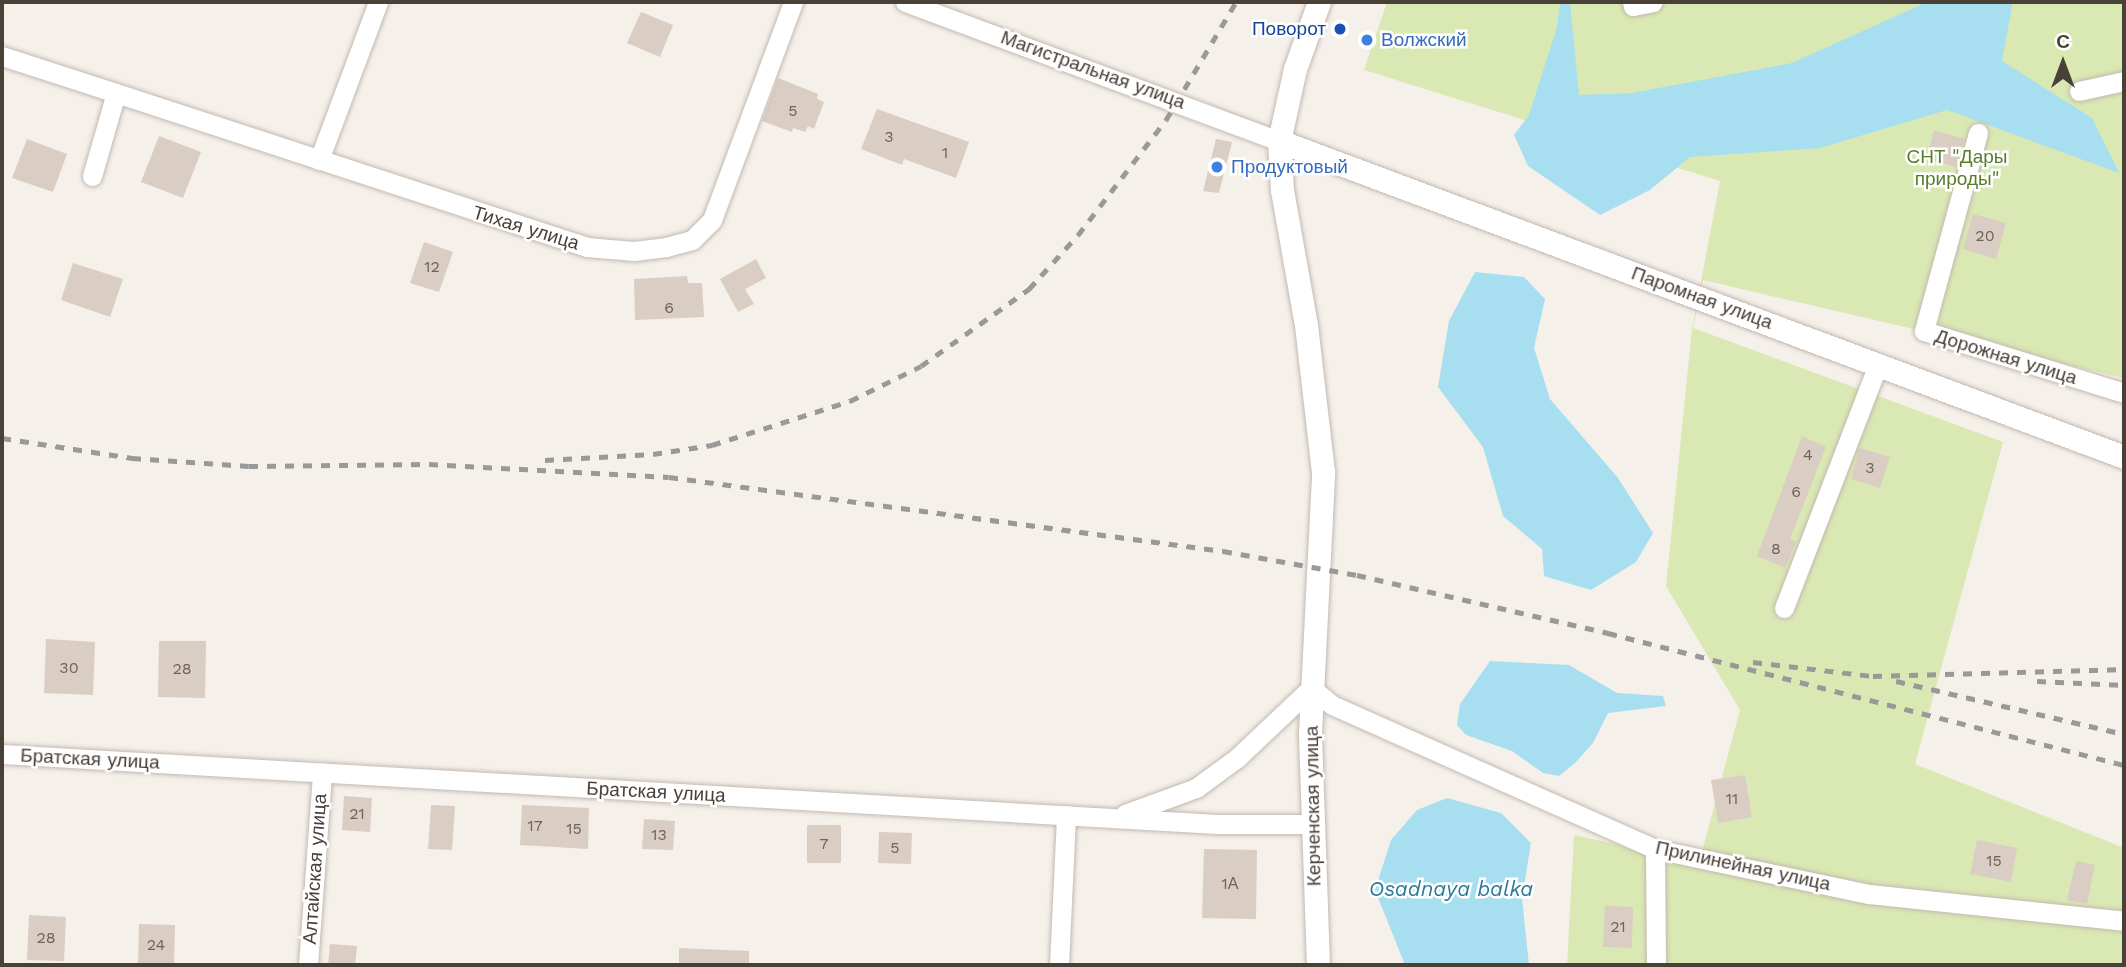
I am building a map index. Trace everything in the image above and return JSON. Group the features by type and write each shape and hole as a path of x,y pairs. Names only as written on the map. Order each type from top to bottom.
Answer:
{"street":[{"path":"319,160 378,2"},
{"name":"Тихая улица","path":"2,55 587,247 634,251 692,240 712,220 793,2"},
{"name":"Магистральная улица","path":"905,2 941,8 1279,141"},
{"name":"Керченская улица","path":"1318,965 1311,824 1311,688 1323,548 1323,472 1306,326 1282,190 1279,141 1295,69 1319,2"},
{"path":"1632,2 1633,6 1653,2"},
{"path":"2079,90 2124,81"},
{"path":"92,176 116,93"},
{"name":"Дорожная улица","path":"1978,133 1924,331 2124,393"},
{"name":"Паромная улица","path":"1279,141 2124,457"},
{"path":"1784,608 1878,363"},
{"path":"1118,816 1196,788 1237,758 1311,688"},
{"name":"Прилинейная улица","path":"1311,688 1332,705 1655,849 1870,894 2124,921"},
{"name":"Братская улица","path":"2,754 1118,816 1217,824 1311,824"},
{"name":"Алтайская улица","path":"308,965 322,773"},
{"path":"1059,965 1066,815"},
{"path":"1655,849 1656,965"}],"green space":[{"name":"СНТ \"Дары природы\"","path":"1387,2 2124,2 2124,378 1703,280 1693,328 2003,442 1915,764 2124,848 2124,965 1567,965 1574,835 1699,863 1740,710 1666,586 1692,329 1720,181 1364,70"}],"water":[{"path":"1560,2 1570,2 1579,95 1632,93 1792,63 1927,2 2013,2 2002,61 2092,118 2119,173 1947,110 1820,148 1690,157 1650,190 1600,215 1528,166 1514,135 1529,115 1557,27"},
{"path":"1475,272 1524,277 1545,299 1534,348 1550,399 1618,478 1653,533 1636,562 1591,590 1544,576 1542,549 1503,516 1483,447 1438,387 1449,321"},
{"path":"1490,661 1569,665 1617,693 1663,696 1666,706 1608,713 1593,743 1575,763 1559,776 1543,773 1512,751 1466,735 1457,725 1460,704"},
{"name":"Osadnaya balka","path":"1447,798 1501,813 1531,843 1522,898 1529,965 1405,965 1375,890 1391,840 1417,810"}],"building":[{"path":"641,12 673,25 660,57 627,43"},
{"path":"778,78 818,94 817,99 824,102 814,129 808,126 805,132 793,128 792,132 762,121"},
{"path":"877,109 969,142 956,178 904,159 902,165 861,149"},
{"path":"1934,130 1964,139 1956,167 1926,159"},
{"path":"159,136 201,152 183,198 141,182"},
{"path":"27,139 67,154 53,192 12,178"},
{"name":"Продуктовый","path":"1216,139 1232,142 1219,193 1203,191"},
{"path":"1973,214 2006,223 1996,259 1963,249"},
{"path":"424,242 453,252 439,292 410,283"},
{"path":"756,259 766,278 745,289 754,304 738,312 720,279"},
{"path":"73,263 123,279 110,317 61,300"},
{"path":"687,276 688,283 702,283 704,317 635,320 634,279"},
{"path":"1802,436 1826,447 1790,539 1796,542 1785,568 1757,556"},
{"path":"1860,448 1890,457 1880,488 1851,479"},
{"path":"46,639 95,642 93,695 44,693"},
{"path":"159,641 206,641 205,698 158,697"},
{"path":"1745,775 1752,817 1718,823 1711,780"},
{"path":"344,796 372,798 370,832 342,830"},
{"path":"431,805 455,806 452,850 428,849"},
{"path":"522,805 589,808 588,849 520,845"},
{"path":"644,819 675,821 673,850 642,849"},
{"path":"807,825 841,825 841,863 807,863"},
{"path":"879,832 912,833 911,864 878,863"},
{"path":"1977,840 2017,848 2011,882 1970,874"},
{"path":"1204,849 1257,850 1256,919 1202,918"},
{"path":"2076,861 2095,865 2087,904 2067,900"},
{"path":"1605,906 1633,907 1632,948 1603,947"},
{"path":"29,915 66,917 64,961 27,960"},
{"path":"139,924 175,925 174,965 138,965"},
{"path":"330,944 357,946 355,965 328,965"},
{"path":"679,948 749,951 749,965 679,965"}],"railway":[{"path":"545,460 653,454 712,445 850,401 921,366 1029,289 1078,235 1166,120 1236,2"},
{"path":"2,438 132,458 249,466 429,464 669,477 1223,551 1357,575 1608,633 2124,765"},
{"path":"1753,662 1873,676 2124,669"},
{"path":"1896,681 2124,734"},
{"path":"2037,681 2124,685"}],"place":[{"name":"Поворот","path":"1340,29"},
{"name":"Волжский","path":"1367,40"},
{"name":"Продуктовый","path":"1217,167"}]}
